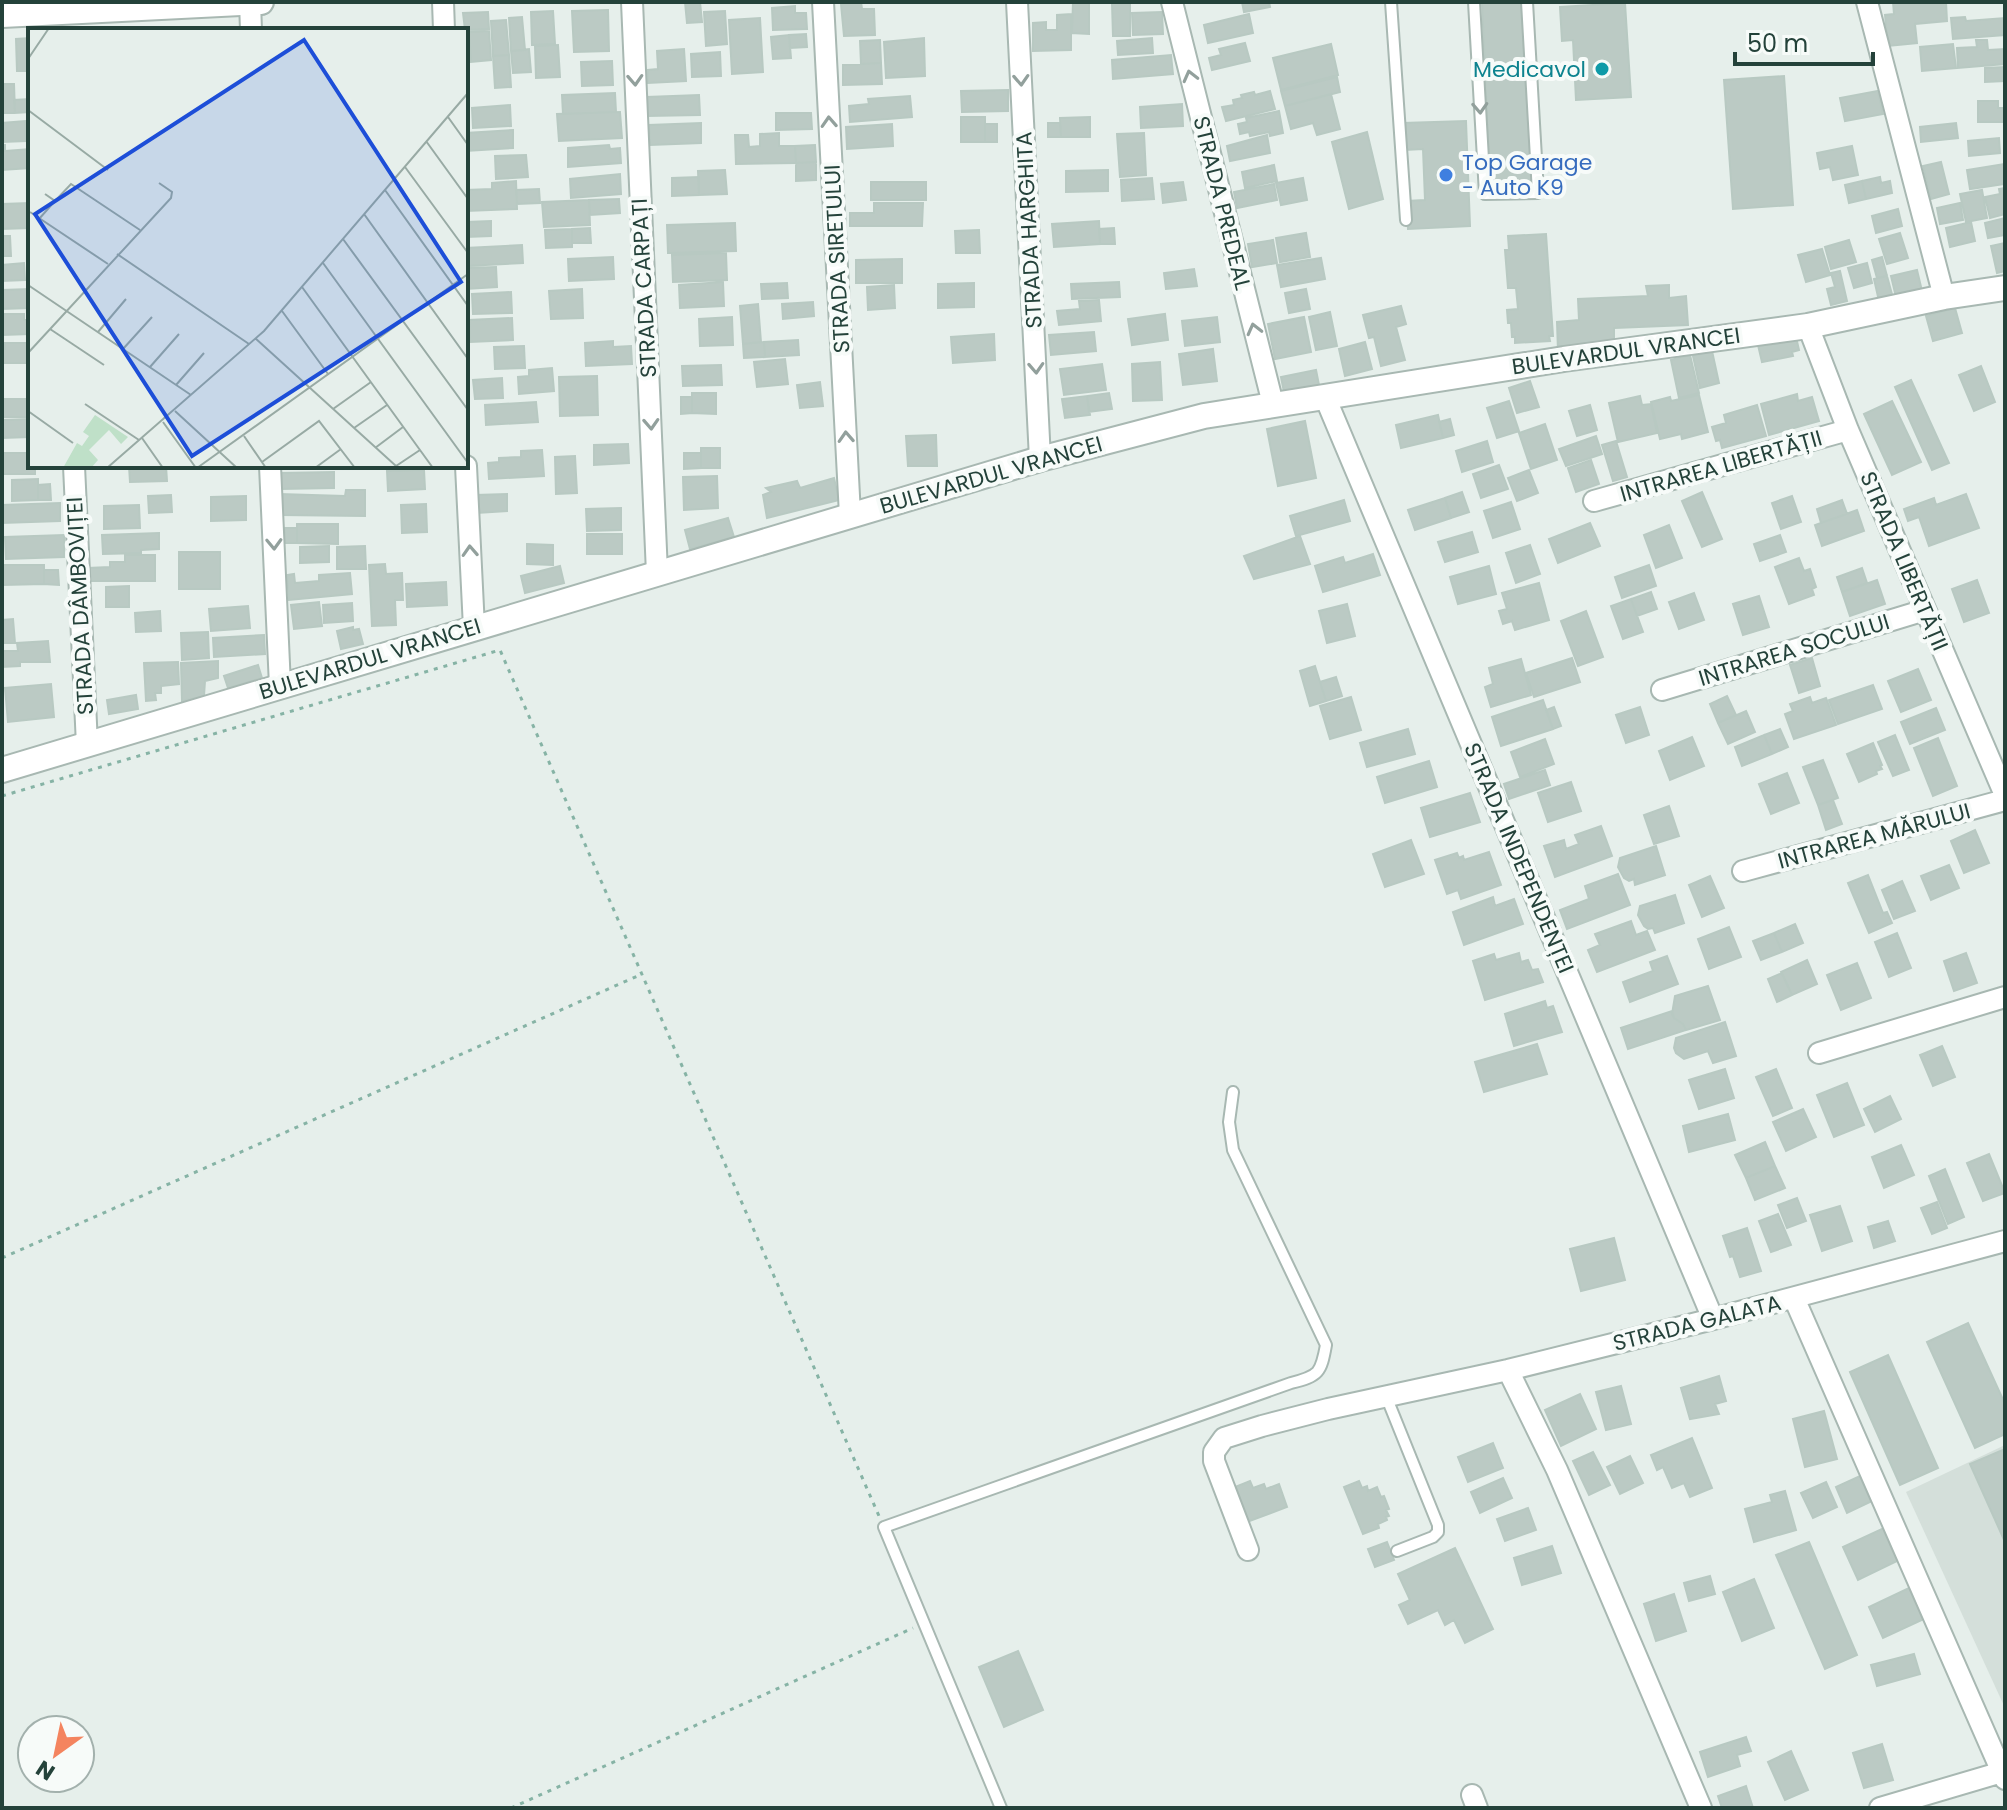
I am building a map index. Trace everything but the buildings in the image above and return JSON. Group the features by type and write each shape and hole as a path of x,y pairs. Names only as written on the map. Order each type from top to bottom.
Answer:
{"street":[{"path":"250,2 251,28"},
{"path":"2,15 53,15 261,2"},
{"path":"443,2 444,28"},
{"name":"STRADA CARPAȚI","path":"632,2 657,573"},
{"name":"STRADA SIRETULUI","path":"823,2 850,515"},
{"name":"STRADA HARGHITA","path":"1017,2 1040,459"},
{"name":"STRADA PREDEAL","path":"1172,2 1273,404"},
{"path":"1867,2 1944,297"},
{"name":"BULEVARDUL VRANCEI","path":"2,770 1040,459 1204,416 1564,359 1808,326 1944,297 2005,288"},
{"name":"STRADA LIBERTĂȚII","path":"1808,326 1848,430 2005,797"},
{"name":"STRADA INDEPENDENȚEI","path":"1325,397 1713,1319"},
{"name":"INTRAREA LIBERTĂȚII","path":"1594,501 1848,430"},
{"name":"STRADA DÂMBOVIȚEI","path":"74,468 87,745"},
{"path":"270,468 280,686"},
{"path":"466,468 474,628"},
{"name":"INTRAREA SOCULUI","path":"1662,690 1925,610"},
{"name":"INTRAREA MĂRULUI","path":"1743,871 2005,797"},
{"path":"1819,1053 2005,997"},
{"name":"STRADA GALATA","path":"1248,1550 1214,1461 1214,1452 1224,1438 1328,1409 1508,1370 1713,1319 2005,1241"},
{"path":"1794,1298 2004,1776 1880,1808"},
{"path":"1508,1370 1557,1470 1701,1808"}],"lane":[{"path":"1391,2 1406,220"},
{"path":"1474,2 1485,194 1538,193 1527,2"},
{"path":"1001,1808 884,1527 1311,1378 1322,1366 1326,1345 1233,1150 1229,1122 1233,1092"},
{"path":"1386,1396 1438,1525 1438,1532 1433,1537 1397,1551"}],"path":[{"path":"2,796 500,650 884,1527"},
{"path":"2,1258 642,974"},
{"path":"511,1808 924,1623"}],"shaded area":[{"path":"2005,1445 2005,1708 1906,1492"}],"place":[{"name":"Medicavol","path":"1602,69"},
{"name":"Top Garage - Auto K9","path":"1446,175"}]}
